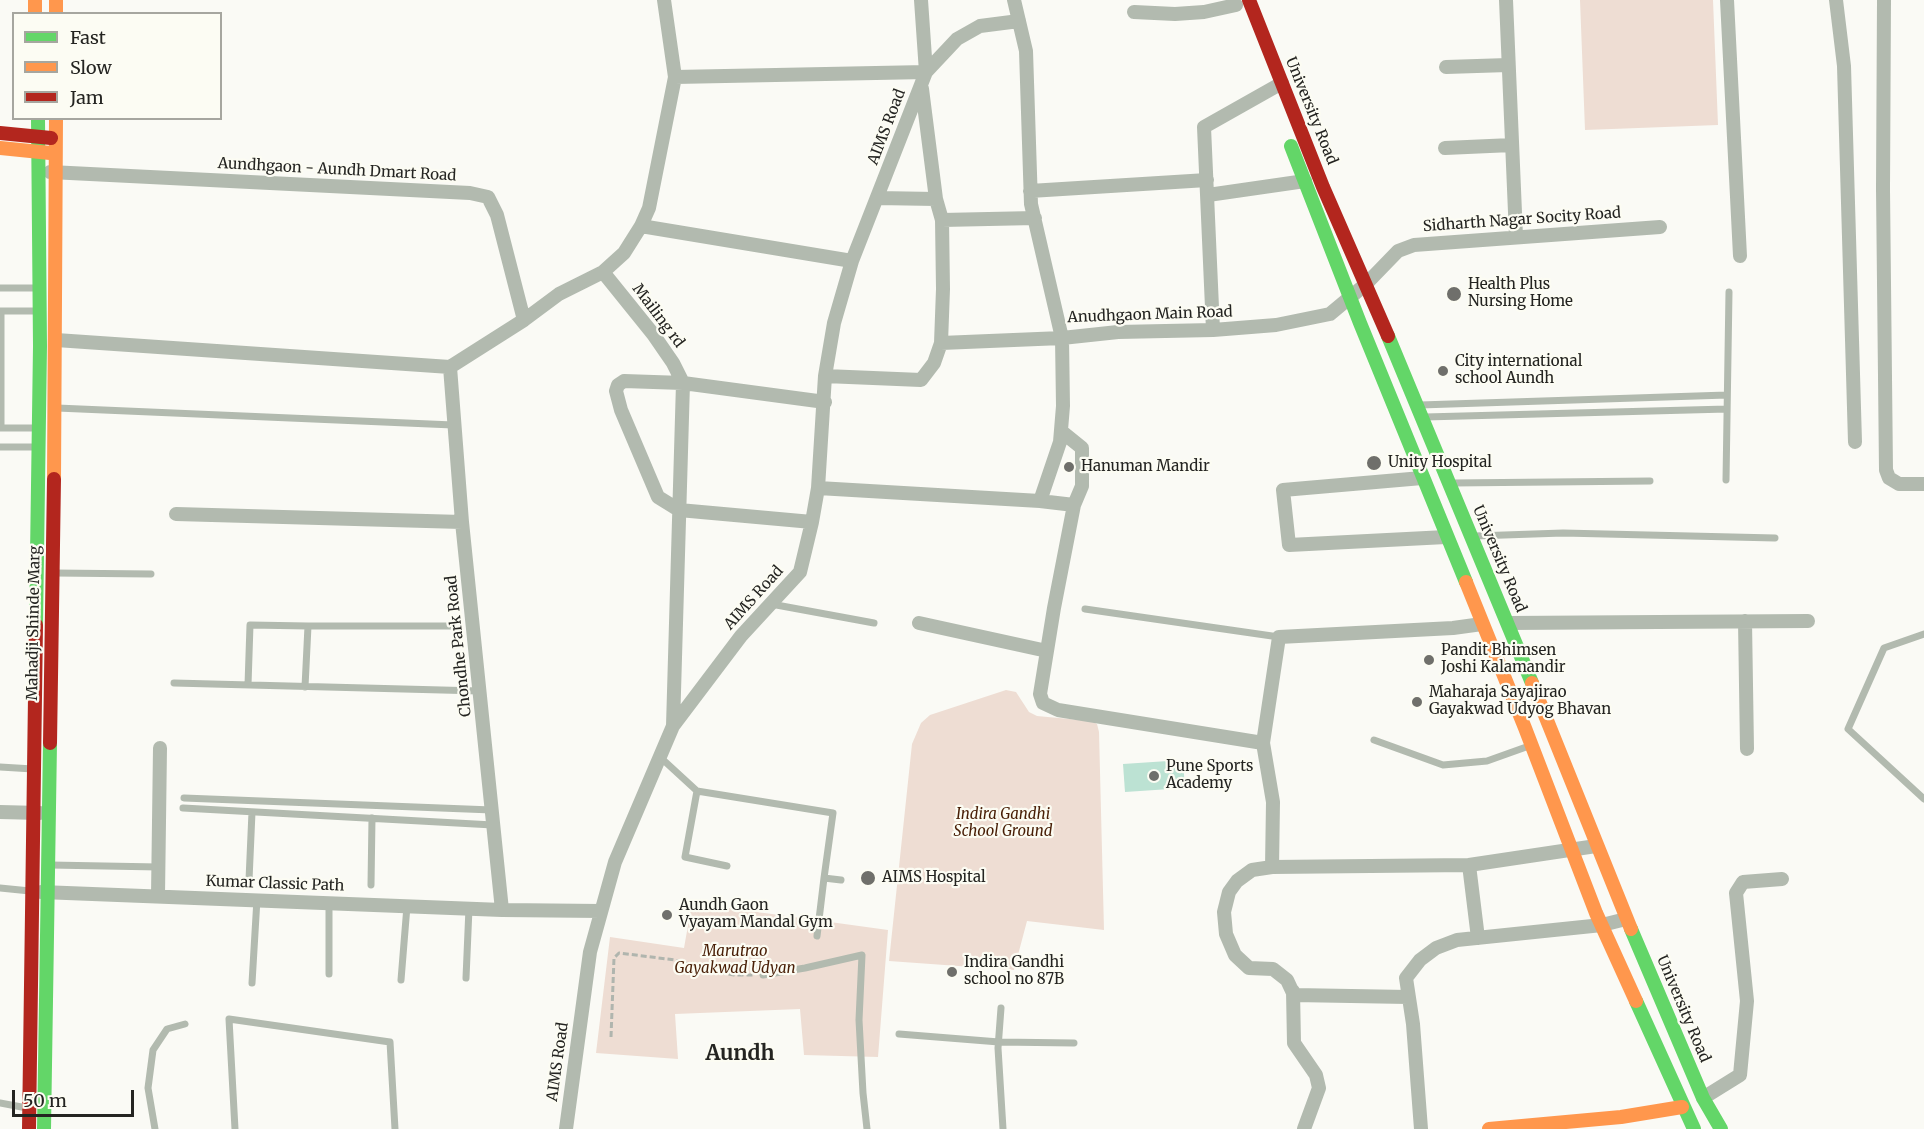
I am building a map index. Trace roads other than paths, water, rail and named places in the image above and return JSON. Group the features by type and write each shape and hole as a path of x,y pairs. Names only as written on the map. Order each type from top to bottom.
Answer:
{"main road":[{"name":"University Road","path":"1240,5 1275,90"},
{"name":"University Road","path":"1257,57 1323,187 1366,284 1508,623 1626,919 1703,1098 1722,1129"},
{"name":"Mahadji Shinde Marg","path":"29,1129 39,447 38,120"},
{"name":"Mahadji Shinde Marg","path":"44,1129 56,340 56,120"},
{"name":"University Road","path":"1285,130 1350,298 1532,745 1602,925 1682,1107 1694,1129"},
{"path":"0,133 56,138"},
{"path":"0,148 56,153"},
{"path":"1489,1129 1621,1117 1682,1107 1703,1098"}],"street":[{"path":"56,340 450,367 524,320 559,294 603,272 624,253 641,226 649,208 675,77 664,0"},
{"name":"AIMS Road","path":"566,1129 590,951 615,862 673,726 741,636 800,572 818,488 825,376 834,323 852,261 926,72 921,0"},
{"name":"Anudhgaon Main Road","path":"1014,0 1026,51 1031,204 1062,338 1118,332 1213,330 1276,325 1330,314 1366,284"},
{"path":"1506,0 1516,236"},
{"path":"1727,0 1740,256"},
{"path":"1836,0 1844,66 1855,442"},
{"path":"1884,0 1883,189 1886,470 1889,478 1899,484 1924,484"},
{"path":"1134,12 1204,12 1240,5"},
{"path":"675,77 926,72 957,39 973,30 981,26 1019,21"},
{"path":"1446,68 1508,65"},
{"path":"825,376 921,380 934,363 941,343 942,220 936,199 921,86"},
{"path":"1213,330 1204,127 1275,90"},
{"path":"1445,148 1512,145"},
{"path":"39,171 56,172"},
{"name":"Aundhgaon - Aundh Dmart Road","path":"56,172 470,193 488,197 497,215 524,320"},
{"path":"1030,191 1207,180"},
{"path":"1208,195 1305,181"},
{"path":"877,198 936,199"},
{"path":"942,220 1035,218"},
{"path":"641,226 852,261"},
{"name":"Sidharth Nagar Socity Road","path":"1366,284 1398,251 1414,245 1660,227"},
{"name":"Mailing rd","path":"603,272 653,334 673,363 683,383"},
{"path":"941,343 1062,338 1063,406 1059,442 1040,501"},
{"name":"Chondhe Park Road","path":"450,367 462,522 502,910"},
{"path":"812,522 679,510 658,497 621,410 616,391 618,385 624,381 683,383 825,402"},
{"path":"673,726 683,383"},
{"path":"1060,431 1082,448 1082,486 1074,505 1047,651 1040,694 1043,703 1058,710 1263,743"},
{"path":"1422,478 1283,490 1289,545 1446,537"},
{"path":"818,488 1074,505"},
{"path":"177,514 462,522"},
{"path":"1745,621 1747,749"},
{"path":"1508,623 1808,621"},
{"path":"919,624 1047,651"},
{"path":"1272,867 1273,802 1263,743 1279,637 1454,628 1482,624"},
{"path":"158,895 160,748"},
{"path":"0,812 48,813"},
{"path":"1408,997 1294,995 1287,980 1273,969 1249,968 1235,955 1226,934 1224,912 1229,892 1237,881 1252,870 1272,867 1469,865 1596,846"},
{"path":"1469,865 1478,938"},
{"path":"1703,1098 1740,1075 1747,1001 1736,893 1743,882 1782,879"},
{"name":"Kumar Classic Path","path":"32,891 502,910"},
{"path":"502,910 601,911"},
{"path":"1421,1129 1413,1024 1406,978 1420,960 1436,948 1457,940 1602,925 1626,919"},
{"path":"1293,992 1294,1043 1316,1075 1319,1088 1304,1129"}],"lane":[{"path":"0,288 40,288"},
{"path":"1726,480 1730,292"},
{"path":"39,429 0,428 1,311 40,312"},
{"path":"1420,411 1727,396"},
{"path":"54,408 453,425"},
{"path":"1420,411 1727,410"},
{"path":"0,447 39,447"},
{"path":"1450,483 1650,481"},
{"path":"1472,537 1563,533 1775,538"},
{"path":"52,573 151,574"},
{"path":"771,604 874,623"},
{"path":"1085,609 1279,637"},
{"path":"248,685 250,625 452,626"},
{"path":"305,687 308,626"},
{"path":"1924,634 1884,648 1848,729 1924,799"},
{"path":"174,683 480,691"},
{"path":"1374,740 1443,765 1488,760 1532,745"},
{"path":"660,757 697,791 833,813 817,936"},
{"path":"0,767 34,769"},
{"path":"697,791 685,857 728,866"},
{"path":"184,798 492,810"},
{"path":"183,808 494,825"},
{"path":"249,880 252,812"},
{"path":"371,885 372,819"},
{"path":"47,865 159,867"},
{"path":"824,878 841,880"},
{"path":"0,888 32,891"},
{"path":"252,983 257,900"},
{"path":"329,902 329,974"},
{"path":"400,981 408,906"},
{"path":"466,978 469,908"},
{"path":"763,975 862,955 860,1020 862,1093 867,1129"},
{"path":"1001,1008 999,1042 1003,1129"},
{"path":"235,1129 230,1019 390,1042 395,1129"},
{"path":"155,1129 148,1088 153,1050 167,1029 185,1024"},
{"path":"899,1034 999,1042 1074,1043"},
{"path":"0,1103 29,1108"}],"place":[{"name":"Health Plus Nursing Home","path":"1454,294"},
{"name":"City international school Aundh","path":"1443,371"},
{"name":"Unity Hospital","path":"1374,463"},
{"name":"Hanuman Mandir","path":"1069,467"},
{"name":"Pandit Bhimsen Joshi Kalamandir","path":"1429,660"},
{"name":"Maharaja Sayajirao Gayakwad Udyog Bhavan","path":"1417,702"},
{"name":"Pune Sports Academy","path":"1154,776"},
{"name":"AIMS Hospital","path":"868,878"},
{"name":"Aundh Gaon Vyayam Mandal Gym","path":"667,915"},
{"name":"Indira Gandhi school no 87B","path":"952,972"}],"district":[{"name":"Aundh","path":"740,1054"}],"park label":[{"name":"Indira Gandhi School Ground","path":"1003,824"},
{"name":"Marutrao Gayakwad Udyan","path":"735,960"}]}
